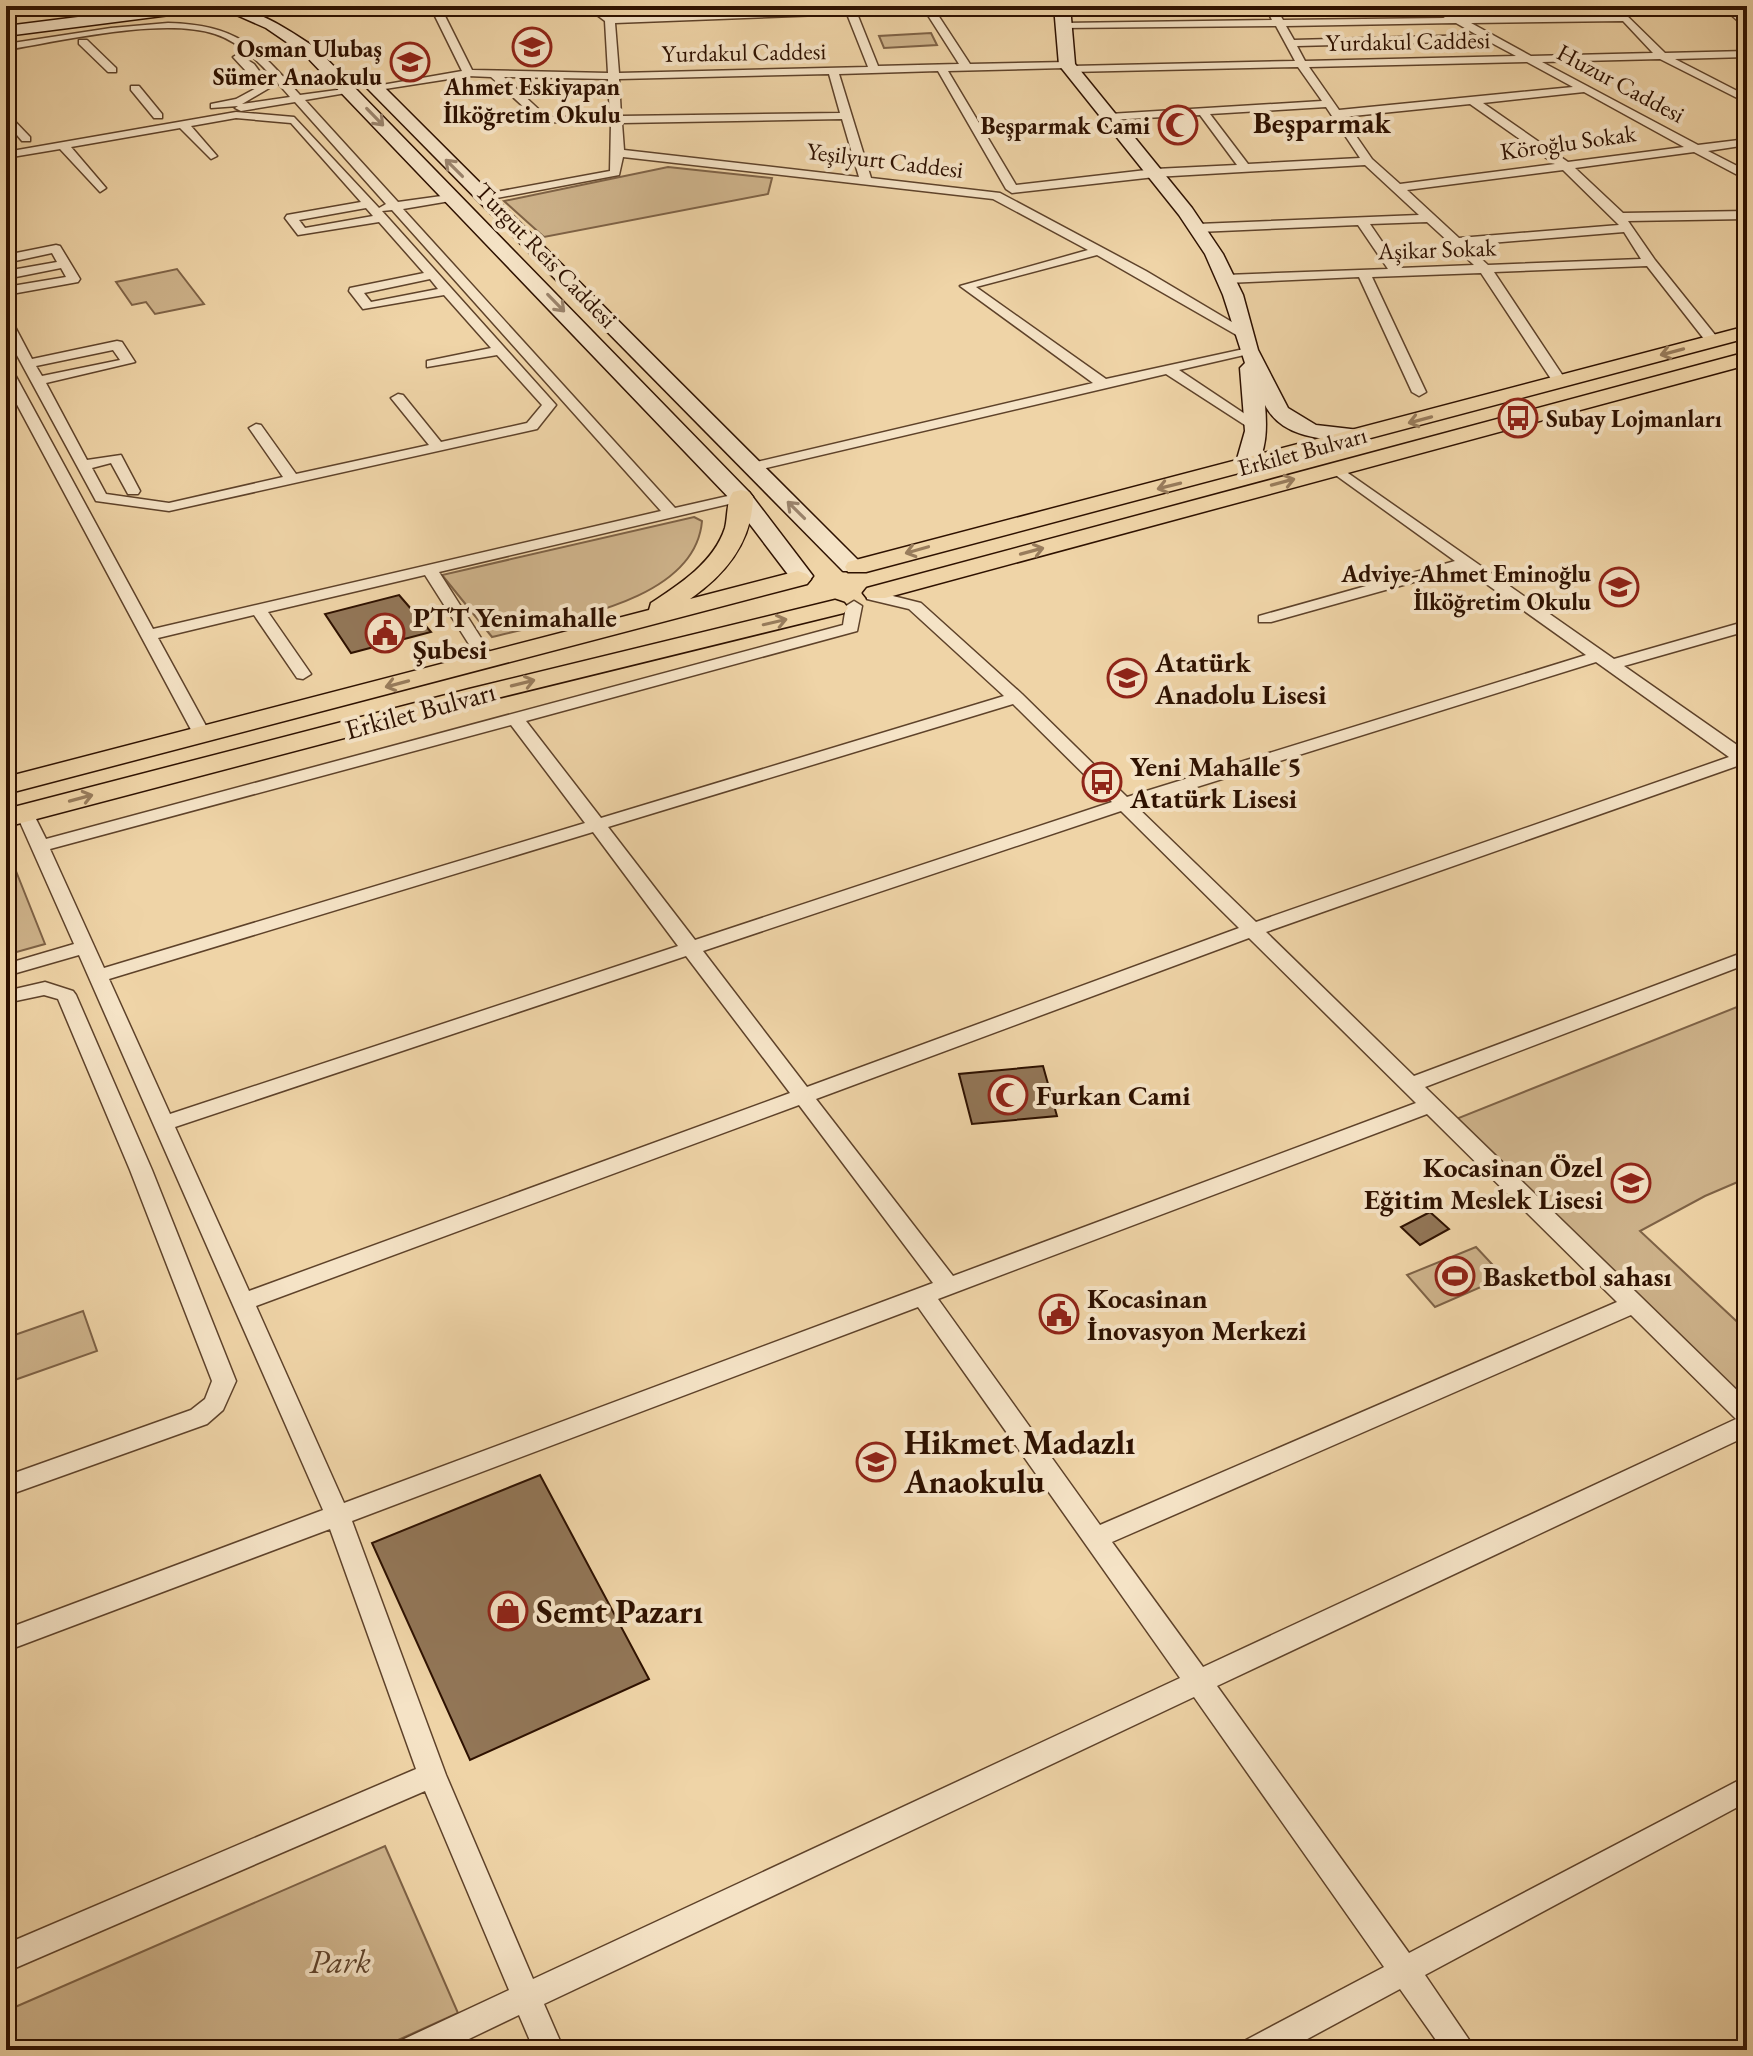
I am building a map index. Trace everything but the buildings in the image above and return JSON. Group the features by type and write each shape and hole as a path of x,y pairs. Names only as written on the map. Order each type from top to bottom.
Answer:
{"main road":[{"name":"Erkilet Bulvarı","path":"6,786 631,623 799,577 819,567 854,567 1747,332"},
{"name":"Erkilet Bulvarı","path":"15,816 490,691 859,601 1335,468 1747,358"},
{"path":"631,623 674,599 720,559 739,523 741,497"},
{"path":"799,577 795,589 802,598 816,605 859,601 876,580 854,567"}],"street":[{"path":"6,7 14,6"},
{"path":"6,24 134,6"},
{"path":"6,31 201,6"},
{"path":"222,6 245,6"},
{"name":"Turgut Reis Caddesi","path":"222,6 258,19 292,37 348,90 741,497 799,577"},
{"path":"276,6 297,19"},
{"path":"435,6 468,73"},
{"path":"590,6 610,20 850,9 874,69"},
{"path":"485,198 615,173 618,153 610,6"},
{"path":"928,7 1043,6"},
{"path":"1062,6 1069,67 1198,228 1226,279 1247,342 1279,411 1288,419 1323,433 1360,436"},
{"path":"1270,6 1301,63 1368,161 1486,270 1560,382"},
{"name":"Huzur Caddesi","path":"1431,6 1747,176"},
{"path":"1614,6 1662,56 1747,100"},
{"path":"1726,6 1747,26"},
{"path":"928,7 966,67"},
{"path":"1064,26 1626,18"},
{"path":"6,49 154,28 210,29 261,58 671,513"},
{"path":"6,49 166,33 206,37 250,66 266,87 239,102 6,142"},
{"path":"1290,43 1491,38"},
{"path":"83,42 112,70"},
{"name":"Yurdakul Caddesi","path":"376,89 468,73 614,76 1747,54"},
{"name":"Turgut Reis Caddesi","path":"356,68 854,567"},
{"path":"941,68 1012,189"},
{"path":"833,70 865,179"},
{"path":"493,73 544,120 846,116"},
{"path":"135,88 158,116"},
{"path":"1109,117 1332,109 1586,89"},
{"path":"6,149 348,90"},
{"path":"1472,100 1565,165 1624,222 1650,262 1713,341"},
{"path":"1203,112 1245,168"},
{"path":"6,115 26,139"},
{"path":"6,155 236,115 294,120 549,405 532,426 169,507 101,498 6,323"},
{"path":"183,124 211,156"},
{"name":"Köroğlu Sokak","path":"1396,188 1747,142"},
{"path":"63,145 100,188"},
{"name":"Yeşilyurt Caddesi","path":"618,153 996,196 1099,251 1247,342"},
{"path":"996,196 1012,189 1155,173 1368,161"},
{"path":"375,211 291,218 302,232 375,211 452,197"},
{"path":"1455,242 1624,222 1747,215"},
{"path":"1198,228 1429,218"},
{"path":"1362,221 1397,273"},
{"path":"6,259 56,249 74,279 6,291"},
{"path":"1099,251 966,286 1104,384"},
{"name":"Aşikar Sokak","path":"1226,279 1650,262"},
{"path":"6,275 65,264"},
{"path":"1364,274 1419,392"},
{"path":"433,275 355,291 368,306 447,291"},
{"path":"753,467 1168,369 1247,342"},
{"path":"1246,466 1256,444 1247,342"},
{"path":"28,364 117,345 128,362 37,381"},
{"path":"432,364 500,350"},
{"path":"1168,369 1256,426"},
{"path":"6,371 202,735"},
{"path":"398,398 438,447"},
{"path":"256,428 292,479"},
{"path":"83,465 116,458 133,491"},
{"path":"1335,468 1746,759"},
{"path":"148,635 741,497"},
{"path":"1265,619 1467,562"},
{"path":"429,569 487,660"},
{"path":"40,846 851,628 859,601 915,606 1016,698 1747,1415"},
{"path":"258,609 303,674"},
{"path":"163,1124 1124,804 1605,660 1747,626"},
{"path":"98,976 1016,698"},
{"path":"515,718 948,1286"},
{"path":"243,1302 1253,930 1746,759"},
{"path":"15,816 40,846 338,1516 432,1775 549,2050"},
{"path":"6,970 85,947"},
{"path":"1411,1085 1747,957"},
{"path":"6,997 45,988 66,995 141,1170 224,1381 215,1404 199,1417 6,1486"},
{"path":"6,1640 1431,1105"},
{"path":"923,1296 1461,2050"},
{"path":"1095,1538 1634,1304"},
{"path":"413,2050 1747,1425"},
{"path":"6,1958 432,1775"},
{"path":"1257,2050 1747,1788"}],"green space":[{"path":"931,33 937,45 884,48 879,36"},
{"path":"668,167 772,178 768,194 544,237 504,201"},
{"path":"177,269 204,304 155,314 146,302 132,305 116,282"},
{"path":"694,517 702,521 694,549 675,572 650,590 585,615 492,637 442,575"},
{"path":"6,852 45,944 6,955"},
{"name":"Kocasinan Özel Eğitim Meslek Lisesi","path":"1747,1003 1747,1146 1741,1148 1747,1154 1747,1178 1705,1196 1640,1231 1747,1331 1747,1408 1451,1121"},
{"name":"Basketbol sahası","path":"1476,1247 1504,1277 1435,1307 1407,1275"},
{"path":"83,1311 97,1351 6,1383 6,1338"},
{"name":"Park","path":"385,1846 458,2013 376,2050 6,2050 6,2011"}],"place":[{"name":"Ahmet Eskiyapan İlköğretim Okulu","path":"532,47"},
{"name":"Osman Ulubaş Sümer Anaokulu","path":"410,62"},
{"name":"Beşparmak Cami","path":"1178,125"},
{"name":"Subay Lojmanları","path":"1518,418"},
{"name":"Adviye-Ahmet Eminoğlu İlköğretim Okulu","path":"1619,587"},
{"name":"PTT Yenimahalle Şubesi","path":"385,633"},
{"name":"Atatürk Anadolu Lisesi","path":"1127,678"},
{"name":"Yeni Mahalle 5 Atatürk Lisesi","path":"1102,782"},
{"name":"Furkan Cami","path":"1008,1095"},
{"name":"Kocasinan Özel Eğitim Meslek Lisesi","path":"1631,1183"},
{"name":"Basketbol sahası","path":"1455,1276"},
{"name":"Kocasinan İnovasyon Merkezi","path":"1059,1314"},
{"name":"Hikmet Madazlı Anaokulu","path":"876,1462"},
{"name":"Semt Pazarı","path":"508,1611"}],"district":[{"name":"Beşparmak","path":"1322,122"}]}
